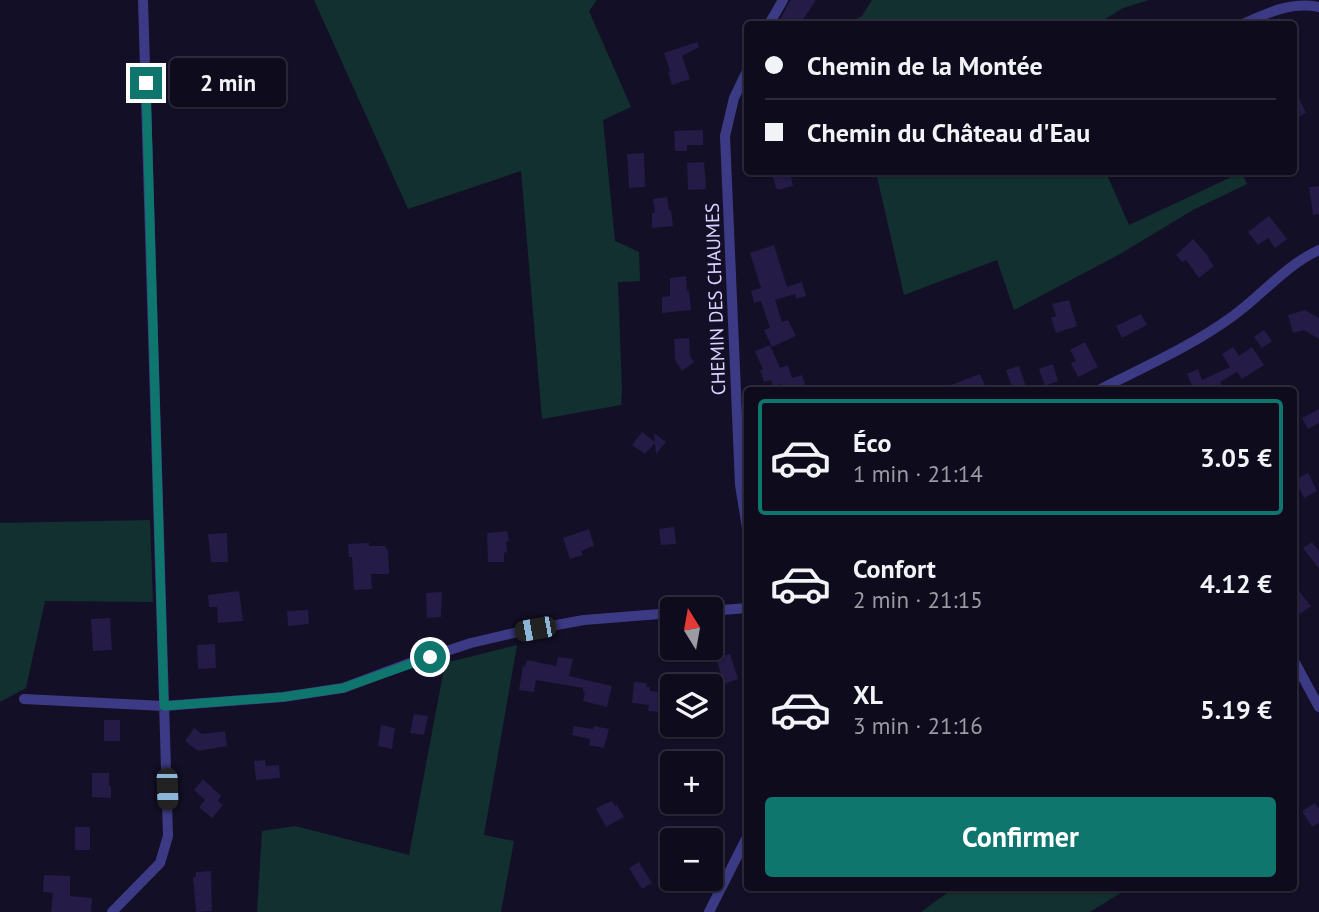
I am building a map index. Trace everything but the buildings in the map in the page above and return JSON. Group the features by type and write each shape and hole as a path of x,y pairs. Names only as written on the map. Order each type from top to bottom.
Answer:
{"street":[{"path":"112,912 160,863 168,836 143,0"},
{"path":"771,21 783,0"},
{"path":"1250,21 1297,5 1319,7"},
{"name":"CHEMIN DES CHAUMES","path":"744,77 734,97 725,136 740,485 744,510"},
{"path":"1105,387 1207,334 1291,268 1319,250"},
{"path":"723,610 744,608"},
{"path":"24,699 164,706 283,697 343,688 459,647 518,632 584,620 660,615"},
{"path":"1297,666 1319,707"},
{"path":"709,912 744,843"}],"green space":[{"path":"314,0 597,0 589,11 631,107 603,120 615,241 639,252 640,281 618,282 621,405 542,419 521,171 408,209"},
{"path":"872,0 1149,0 1123,8 1102,21 853,21 862,16"},
{"path":"877,175 1112,175 1108,177 1129,225 1236,175 1243,175 1247,184 1193,210 1120,254 1014,310 997,260 904,295"},
{"path":"150,520 153,602 45,601 26,688 0,702 0,523"},
{"path":"517,645 484,835 514,841 501,912 257,912 262,831 295,826 409,855 445,663"},
{"path":"950,891 1124,891 1090,912 921,912"}],"route":[{"path":"146,83 164,706 283,697 343,688 430,657"}]}
